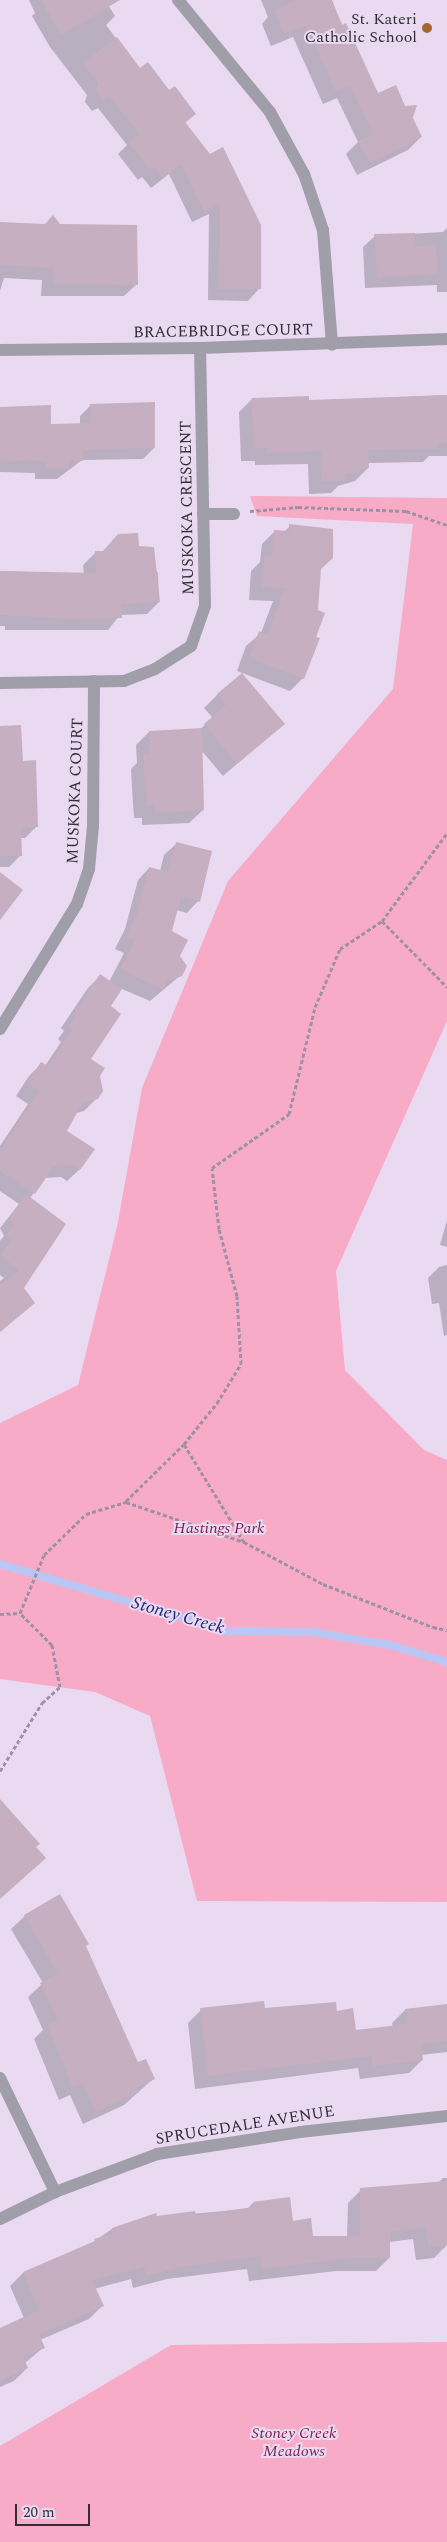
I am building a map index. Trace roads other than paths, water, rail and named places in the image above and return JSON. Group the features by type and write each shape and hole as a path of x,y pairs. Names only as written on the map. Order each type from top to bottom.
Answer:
{"street":[{"path":"178,0 270,112 304,174 323,230 332,345"},
{"name":"BRACEBRIDGE COURT","path":"0,350 332,345 447,339"},
{"name":"MUSKOKA CRESCENT","path":"0,683 124,681 155,669 191,646 204,606 200,348"},
{"path":"203,514 234,514"},
{"name":"MUSKOKA COURT","path":"0,1029 77,904 89,869 93,826 94,681"},
{"path":"0,2078 55,2192"},
{"name":"SPRUCEDALE AVENUE","path":"0,2219 55,2192 157,2154 300,2132 447,2116"}],"waterway":[{"name":"Stoney Creek","path":"0,1564 227,1631 312,1632 390,1645 447,1662"}],"place":[{"name":"St. Kateri Catholic School","path":"427,28"}],"park label":[{"name":"Hastings Park","path":"219,1528"},
{"name":"Stoney Creek Meadows","path":"294,2442"}]}
